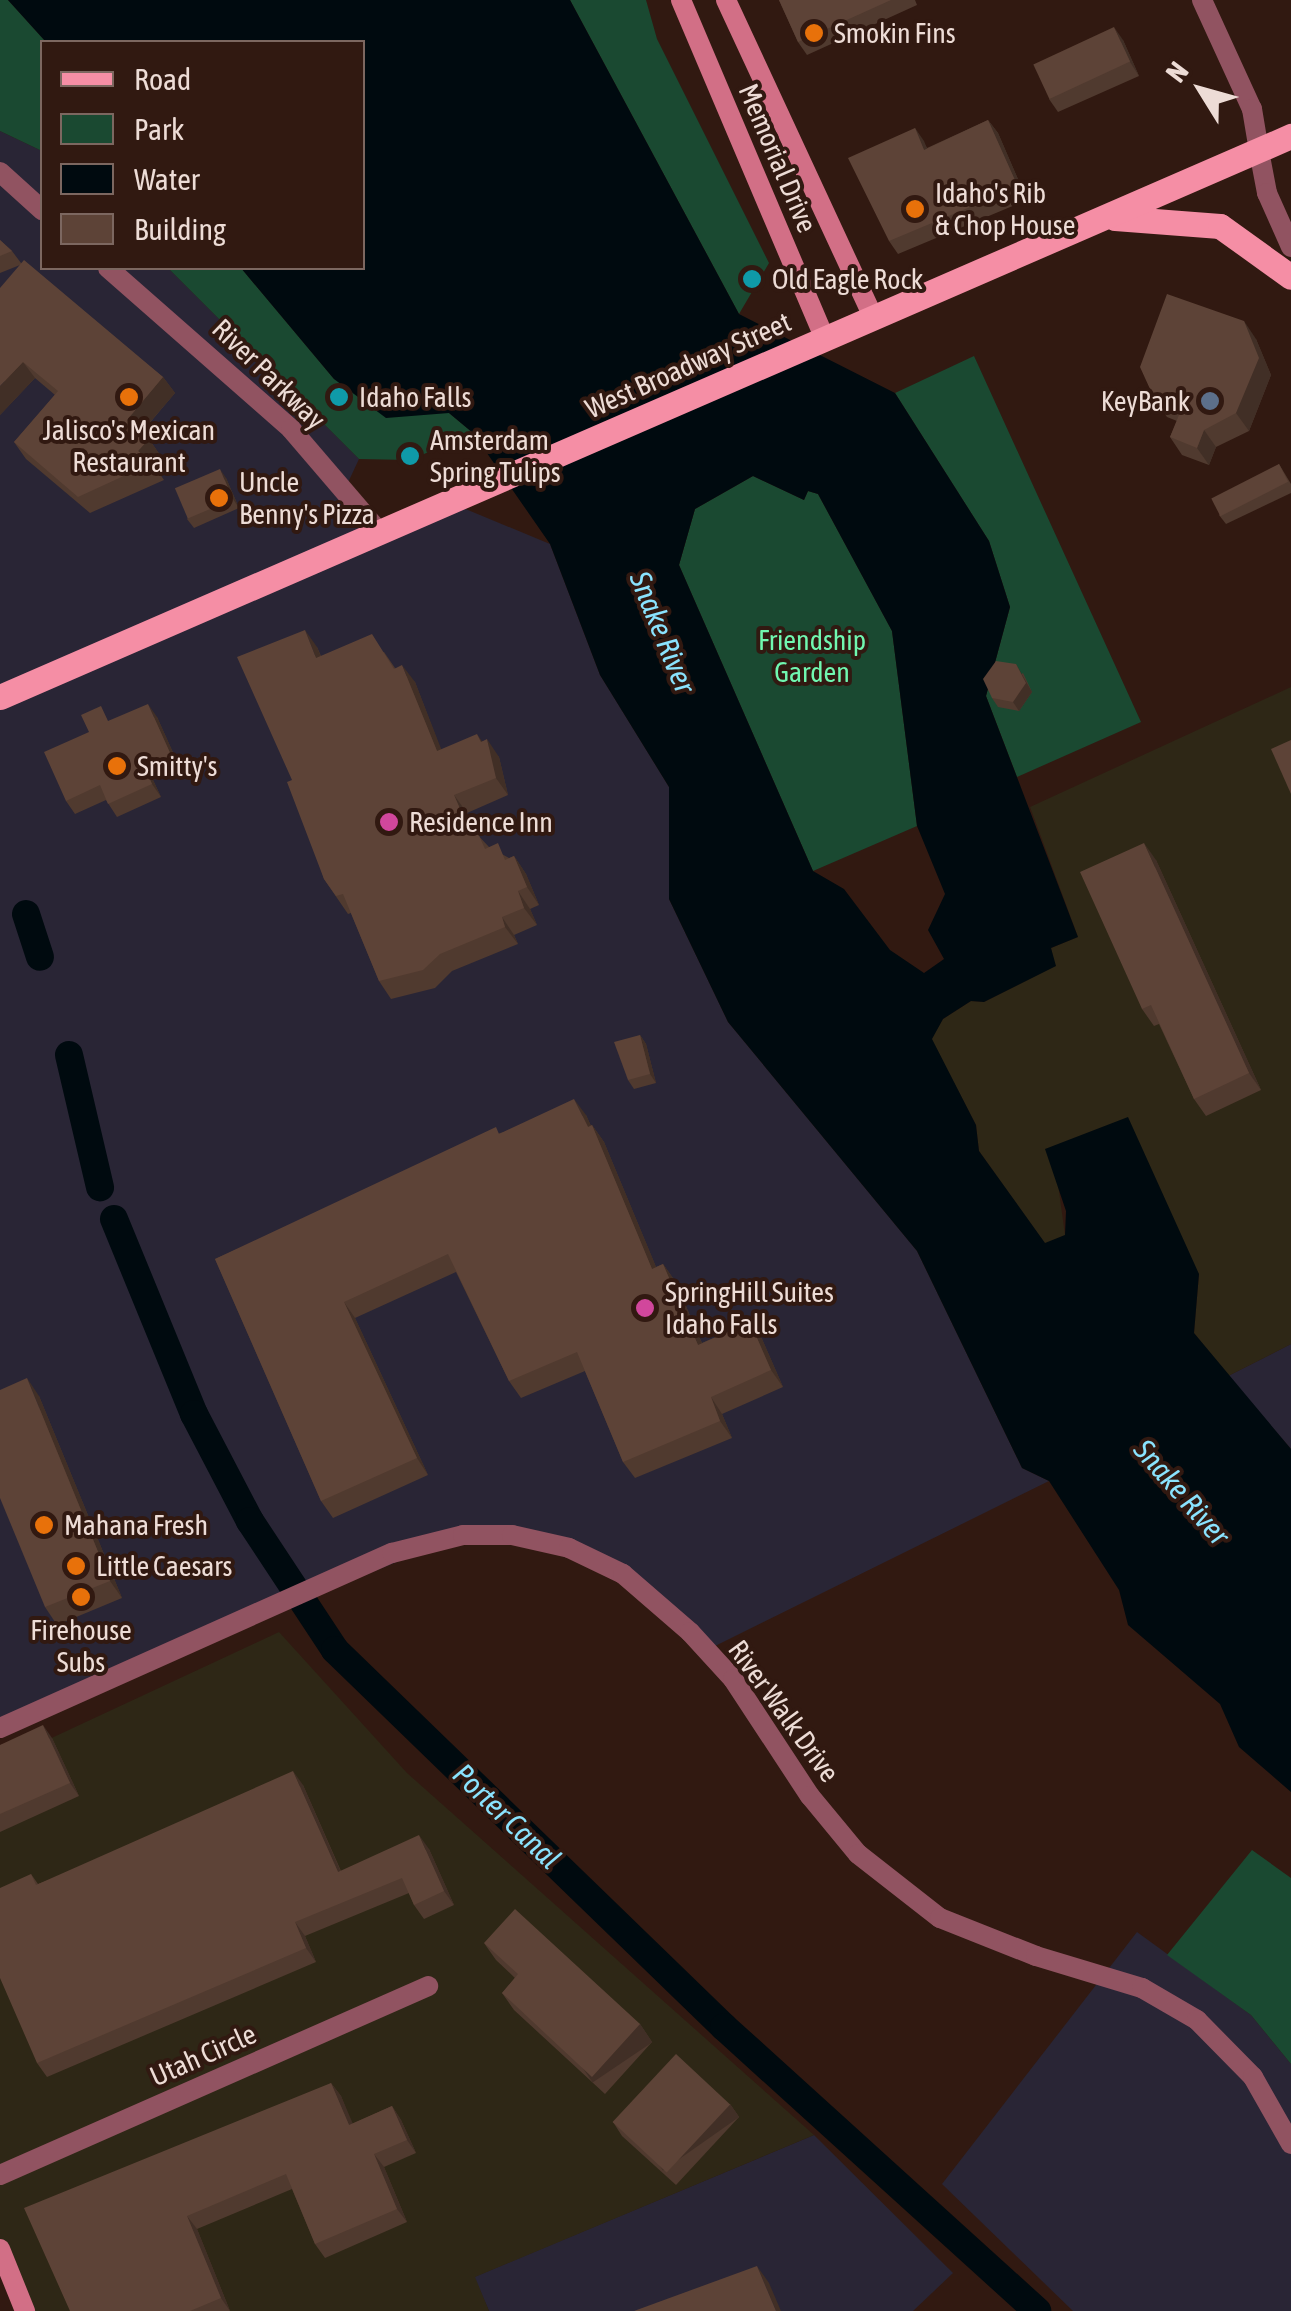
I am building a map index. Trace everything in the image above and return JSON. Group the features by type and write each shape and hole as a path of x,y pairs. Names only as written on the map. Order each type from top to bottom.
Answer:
{"main road":[{"name":"Memorial Drive","path":"681,0 813,342"},
{"name":"Memorial Drive","path":"726,0 873,318"},
{"name":"West Broadway Street","path":"0,697 1291,136"},
{"path":"1104,218 1208,222 1237,233 1291,278"},
{"path":"0,2249 25,2311"}],"street":[{"path":"1202,0 1252,109 1267,193 1291,247"},
{"path":"0,172 40,208"},
{"name":"River Parkway","path":"110,270 291,429 380,533"},
{"name":"River Walk Drive","path":"0,1728 324,1580 463,1535 512,1536 569,1548 623,1574 732,1679 810,1796 858,1854 940,1918 1036,1956 1142,1988 1183,2011 1253,2076 1291,2144"},
{"name":"Utah Circle","path":"0,2175 428,1986"}],"shaded area":[{"path":"0,131 40,150 40,270 170,270 359,459 345,489 380,533 451,503 550,544 600,675 669,787 669,899 728,1022 917,1251 1022,1468 1049,1481 707,1650 690,1631 569,1548 463,1535 0,1724"},
{"path":"1291,687 1291,1344 1228,1376 1194,1333 1199,1274 1058,1184 1065,1235 1045,1244 979,1151 976,1125 931,1039 943,1019 971,1001 984,1002 1055,966 1051,948 1078,937 1030,807"},
{"path":"1291,1344 1291,1449 1228,1376"},
{"path":"279,1632 407,1773 814,2135 475,2277 489,2311 25,2311 0,2249 0,1762"},
{"path":"1137,1932 1251,2015 1291,2064 1291,2311 1073,2311 942,2184"},
{"path":"814,2135 953,2273 913,2311 489,2311 474,2277"}],"green space":[{"path":"0,0 8,0 44,40 40,40 40,150 0,131"},
{"path":"570,0 646,0 657,39 769,263 739,314"},
{"path":"170,270 243,270 334,379 449,413 473,433 410,460 359,459"},
{"path":"974,356 1141,722 1017,777 986,696 1010,607 989,541 895,393"},
{"name":"Friendship Garden","path":"753,476 804,500 808,491 818,494 892,631 917,826 813,871 679,565 695,509"},
{"path":"1252,1850 1291,1878 1291,2064 1251,2015 1167,1955"}],"water":[{"name":"Snake River","path":"8,0 570,0 739,314 895,393 989,541 1010,607 986,696 1078,937 1051,948 1056,966 984,1002 971,1001 943,1019 932,1039 976,1125 979,1151 1045,1243 1065,1235 1066,1211 1045,1149 1128,1117 1199,1274 1194,1333 1291,1449 1291,1792 1239,1747 1220,1704 1128,1625 1119,1590 1049,1481 1022,1468 917,1251 728,1022 669,899 669,787 600,675 550,544 473,433 449,413 386,418 334,379 243,270 365,270 365,40 44,40","holes":["753,476 804,500 808,491 818,494 892,631 917,826 945,894 928,930 944,959 924,973 890,950 844,889 813,871 679,565 695,509"]}],"building":[{"path":"779,0 891,0 798,42"},
{"path":"1114,27 1130,61 1049,99 1033,65"},
{"path":"988,120 1018,187 889,241 848,158 915,128 924,150"},
{"path":"0,240 12,251 0,256"},
{"path":"24,260 163,377 127,420 149,439 138,451 152,463 78,497 14,442 58,391 23,362 0,386 0,288"},
{"name":"KeyBank","path":"1167,294 1244,321 1259,358 1236,413 1204,430 1197,448 1170,437 1181,410 1155,400 1140,367"},
{"path":"1279,464 1288,482 1220,516 1211,499"},
{"path":"220,469 233,499 188,519 175,488"},
{"name":"Residence Inn","path":"305,630 316,658 372,634 394,669 402,665 437,751 477,734 481,742 487,739 496,778 454,795 471,834 477,831 485,849 498,843 505,860 514,856 527,887 518,891 524,908 502,917 505,927 440,954 423,970 379,981 343,894 336,896 324,879 287,782 292,780 237,657"},
{"path":"996,661 1016,664 1026,683 1013,702 992,698 983,679"},
{"name":"Smitty's","path":"148,704 171,755 144,766 152,784 108,804 100,785 66,801 44,752 89,732 81,715 101,706 108,721"},
{"path":"1291,740 1291,794 1271,749"},
{"path":"1144,843 1249,1073 1194,1099 1151,1005 1142,1009 1080,872"},
{"path":"640,1035 650,1074 628,1080 614,1042"},
{"path":"574,1099 588,1127 592,1125 652,1269 663,1264 698,1345 750,1322 771,1370 711,1397 720,1421 623,1462 577,1352 509,1381 448,1254 344,1302 417,1458 321,1501 215,1259 496,1127 499,1134"},
{"path":"27,1378 110,1581 45,1607 0,1498 0,1390"},
{"path":"43,1725 70,1783 0,1814 0,1745"},
{"path":"293,1771 338,1872 419,1835 444,1891 414,1905 402,1878 295,1922 306,1948 37,2063 0,1978 0,1888 31,1874 36,1885"},
{"path":"515,1909 640,2024 592,2077 502,1993 518,1974 484,1943"},
{"path":"676,2054 730,2104 667,2172 613,2122"},
{"path":"331,2083 349,2125 392,2106 407,2140 374,2154 397,2209 315,2244 286,2174 187,2216 221,2298 190,2311 70,2311 24,2208"},
{"path":"757,2266 776,2311 634,2311"}],"waterway":[{"name":"Porter Canal","path":"26,914 40,957"},
{"name":"Porter Canal","path":"69,1055 100,1187"},
{"name":"Porter Canal","path":"114,1219 194,1414 250,1521 335,1650 724,2027 1037,2311"}],"place":[{"name":"Smokin Fins","path":"814,33"},
{"name":"Idaho's Rib & Chop House","path":"915,209"},
{"name":"Old Eagle Rock","path":"752,279"},
{"name":"Jalisco's Mexican Restaurant","path":"129,397"},
{"name":"Idaho Falls","path":"339,397"},
{"name":"KeyBank","path":"1210,401"},
{"name":"Amsterdam Spring Tulips","path":"410,456"},
{"name":"Uncle Benny's Pizza","path":"219,498"},
{"name":"Smitty's","path":"117,766"},
{"name":"Residence Inn","path":"389,822"},
{"name":"SpringHill Suites Idaho Falls","path":"645,1308"},
{"name":"Mahana Fresh","path":"44,1525"},
{"name":"Little Caesars","path":"76,1566"},
{"name":"Firehouse Subs","path":"81,1597"}]}
